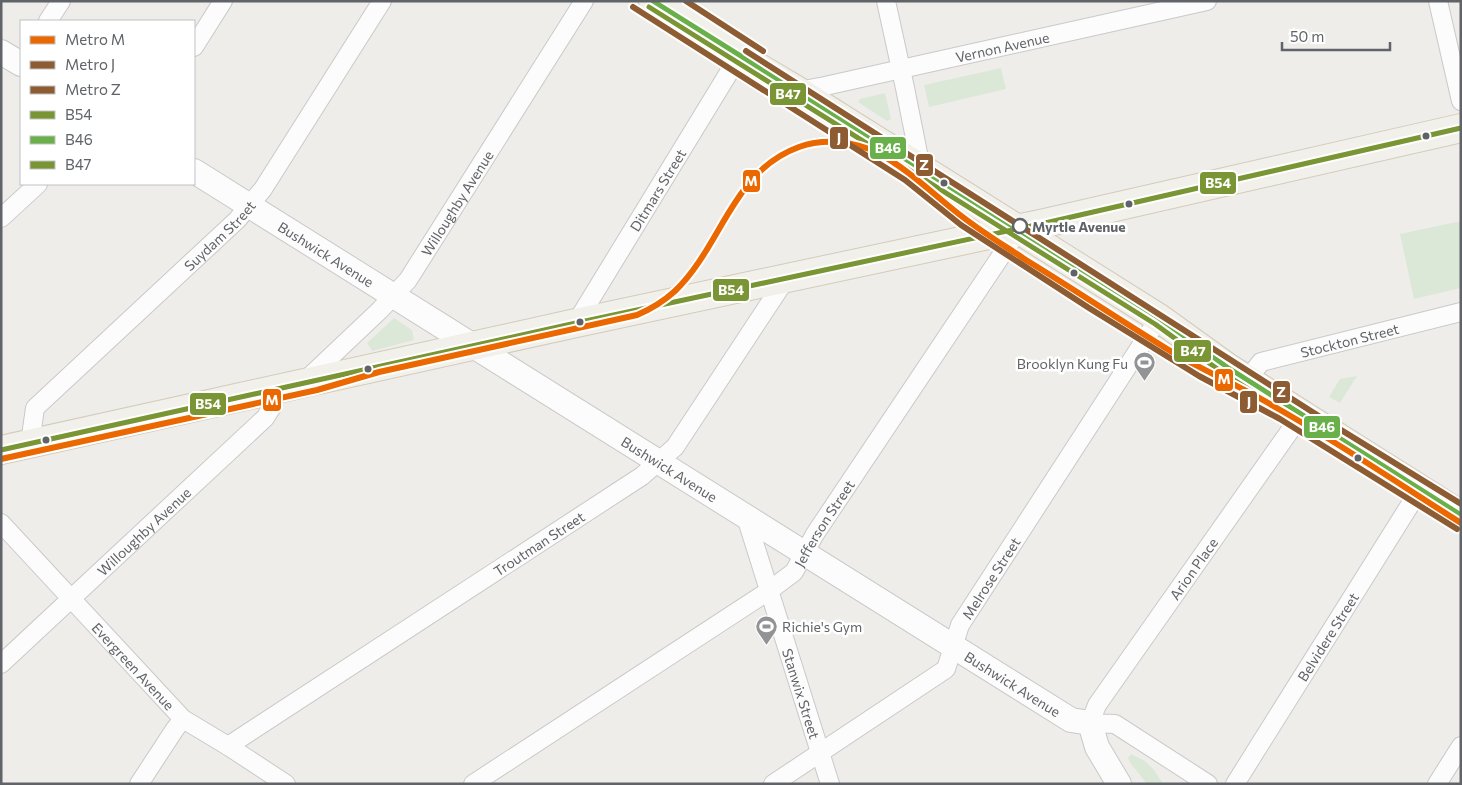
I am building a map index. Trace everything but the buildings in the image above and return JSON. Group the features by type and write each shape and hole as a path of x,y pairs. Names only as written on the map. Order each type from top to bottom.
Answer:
{"main road":[{"path":"653,1 1159,318 1247,380 1461,516"},
{"path":"1,52 20,63"},
{"path":"1,450 787,277 1019,229 1461,128"},
{"name":"Bushwick Avenue","path":"195,172 1071,720 1090,723"},
{"path":"1090,723 1098,747 1120,784"}],"street":[{"path":"49,20 61,1"},
{"path":"195,46 223,1"},
{"name":"Suydam Street","path":"30,443 36,408 237,220 263,189 382,1"},
{"name":"Willoughby Avenue","path":"302,384 380,310 408,280 584,1"},
{"path":"886,1 921,168"},
{"name":"Vernon Avenue","path":"798,91 901,70 1207,1"},
{"path":"1438,1 1461,101"},
{"name":"Ditmars Street","path":"576,323 739,56"},
{"path":"1,218 37,185"},
{"name":"Jefferson Street","path":"474,784 770,590 794,572 820,526 1019,229"},
{"name":"Troutman Street","path":"228,746 642,476 675,447 787,277"},
{"name":"Stockton Street","path":"1247,380 1261,362 1461,312"},
{"name":"Melrose Street","path":"773,784 946,669 960,625 1159,318"},
{"name":"Willoughby Avenue","path":"1,664 265,418 272,407 273,390"},
{"name":"Arion Place","path":"1090,723 1097,705 1301,415"},
{"name":"Belvidere Street","path":"1235,784 1420,489"},
{"name":"Stanwix Street","path":"746,517 830,784"},
{"name":"Evergreen Avenue","path":"1,523 183,719 286,784"},
{"path":"139,784 183,719"},
{"path":"1090,723 1115,724 1208,784"},
{"path":"1437,784 1461,746"}],"green space":[{"path":"1001,68 1006,89 929,107 924,85"},
{"path":"885,93 891,119 887,121 858,102 860,99"},
{"path":"1461,221 1461,288 1414,299 1400,234"},
{"path":"394,318 412,330 414,340 372,351 367,343"},
{"path":"1357,376 1340,403 1329,397 1340,379"},
{"path":"1131,754 1145,761 1154,770 1163,784 1147,784 1131,764 1128,758"}],"railway":[{"path":"654,1 742,57"}],"metro line":[{"name":"Z","path":"686,1 763,51"},
{"name":"J","path":"633,7 905,180 961,225 1089,308 1199,376 1280,419 1457,529"},
{"name":"Z","path":"746,51 1325,420 1461,504"},
{"name":"M","path":"1,459 317,390 379,372 637,315 666,298 691,273 743,191 758,173 776,158 799,147 819,142 839,142 869,149 888,159 972,224 1026,260 1172,352 1262,400 1322,435 1461,523"}],"transit line":[{"name":"B46","path":"653,1 1159,318 1227,367 1461,515"},
{"name":"B47","path":"649,7 1155,324 1223,373 1457,521"},
{"name":"B54","path":"1,450 576,323 1045,223 1461,128"}],"place":[{"name":"Myrtle Avenue","path":"1020,226"},
{"name":"Brooklyn Kung Fu","path":"1144,382"},
{"name":"Richie's Gym","path":"766,645"}]}
